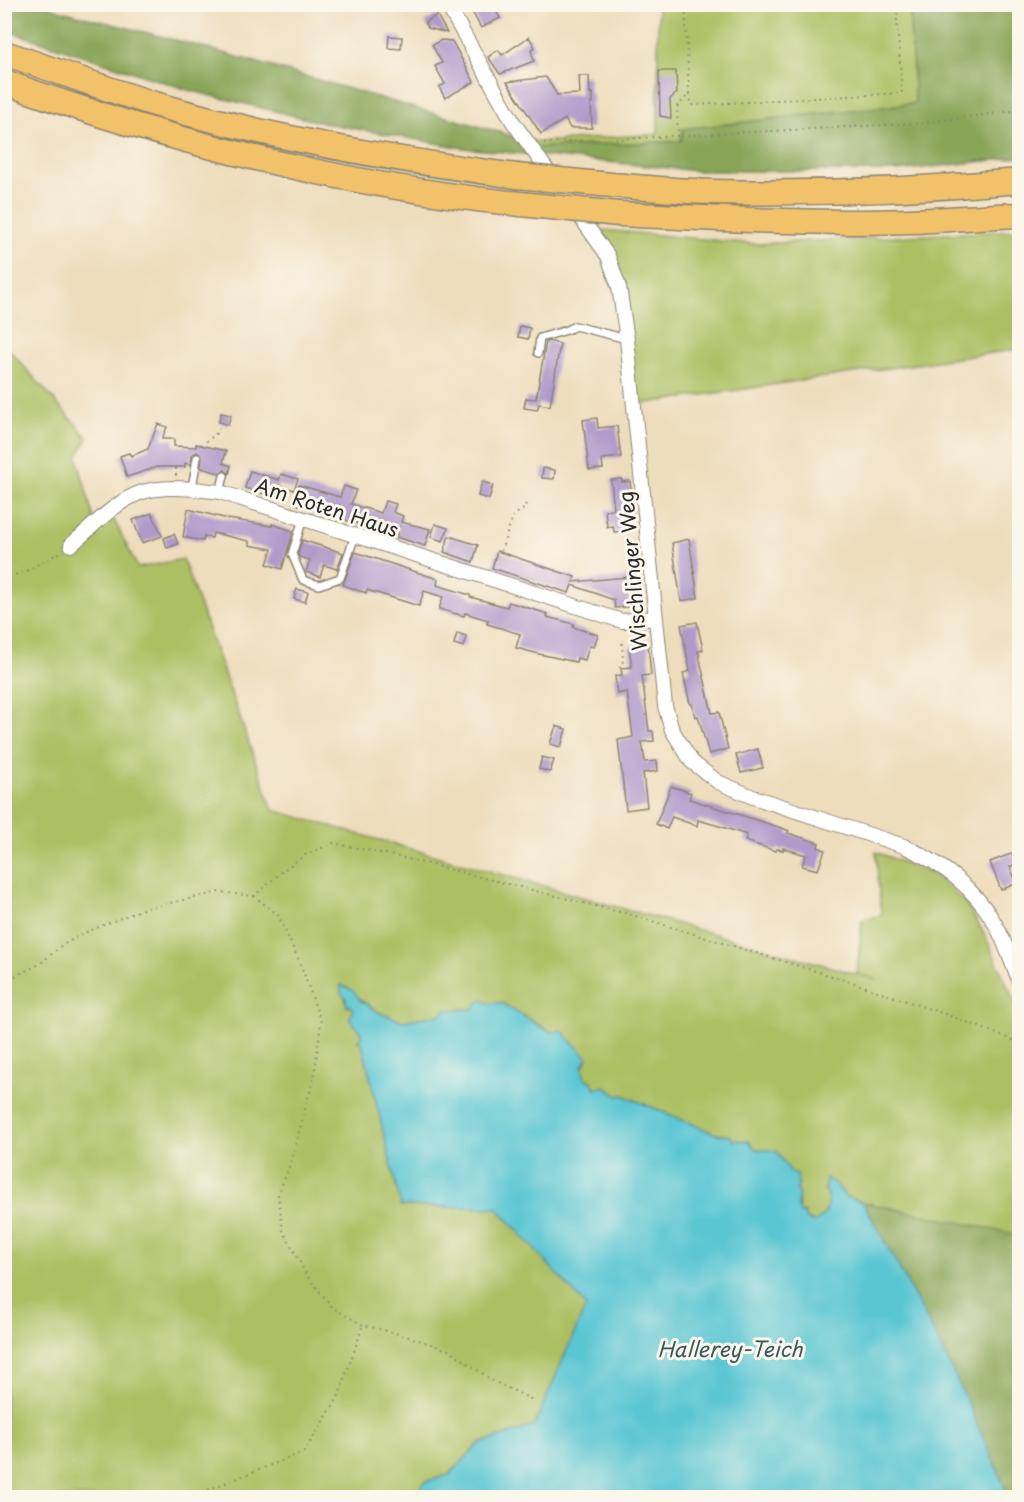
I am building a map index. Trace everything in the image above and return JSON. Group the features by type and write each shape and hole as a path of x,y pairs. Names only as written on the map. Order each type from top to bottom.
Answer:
{"highway":[{"path":"4,53 156,104 238,125 395,158 517,176 713,192 818,192 1020,181"},
{"path":"4,82 114,119 253,157 408,188 497,202 619,214 819,222 911,221 1020,214"}],"street":[{"name":"Wischlinger Weg","path":"447,4 513,122 608,256 619,287 648,526 665,706 672,730 692,762 718,782 764,800 904,846 951,872 981,903 995,923 1020,982"},
{"name":"Am Roten Haus","path":"71,545 121,504 138,494 154,490 192,488 220,492 622,621 655,618"}],"lane":[{"path":"538,353 540,338 575,326 627,339"},
{"path":"192,488 197,458"},
{"path":"220,492 225,476"},
{"path":"303,519 292,554 303,580 319,585 340,578 355,536"}],"path":[{"path":"685,4 689,94 692,105 902,93 896,4"},
{"path":"678,137 677,107 689,94"},
{"path":"528,144 922,123 1020,110"},
{"path":"201,445 215,435 219,429"},
{"path":"176,468 176,479"},
{"path":"501,551 513,516 525,508 526,502"},
{"path":"4,579 55,557 71,545"},
{"path":"620,668 624,661 622,641"},
{"path":"254,896 285,868 305,855 334,843 408,859 632,915 851,982 1020,1042"},
{"path":"4,981 40,964 61,946 84,933 143,909 219,892 254,896 278,915 305,975 321,1022 314,1076 290,1165 278,1195 283,1230 307,1276 333,1308 363,1325 410,1337 451,1351 493,1381 535,1401"},
{"path":"197,1494 304,1452 338,1398 363,1325"}],"green space":[{"path":"4,5 44,5 210,49 526,140 531,148 681,141 683,129 915,103 909,5 1019,5 1019,157 897,171 698,171 463,148 324,123 188,90 5,30"},
{"path":"658,5 909,5 915,103 683,129 681,141 531,148 526,140 540,142 658,134"},
{"path":"593,229 756,244 1019,230 1019,349 634,405 625,320"},
{"path":"4,344 88,438 77,457 97,530 113,518 138,568 183,559 273,810 877,980 857,974 862,920 881,915 876,852 932,874 966,904 984,933 1019,1012 1019,1497 1009,1497 968,1403 930,1325 863,1202 845,1196 836,1184 826,1179 825,1191 829,1200 827,1209 814,1224 811,1220 806,1219 804,1212 801,1214 799,1211 797,1182 776,1151 755,1149 749,1141 732,1140 731,1136 716,1134 623,1095 617,1096 605,1086 596,1089 592,1082 585,1078 582,1067 587,1061 561,1031 547,1030 502,1003 487,1003 469,1011 445,1010 444,1014 403,1021 380,1013 341,985 347,1006 353,1008 350,1019 361,1032 362,1037 358,1040 362,1043 401,1206 497,1208 587,1306 534,1426 479,1444 449,1475 424,1482 420,1492 421,1497 406,1497 402,1492 396,1491 383,1498 5,1497"},
{"path":"863,1202 1019,1235 1019,1497 1009,1497 968,1403 930,1325"}],"water":[{"name":"Hallerey-Teich","path":"341,985 352,990 359,1000 380,1013 403,1021 443,1014 444,1010 474,1009 483,999 487,1003 502,1003 547,1030 552,1032 561,1030 588,1058 582,1067 585,1078 592,1082 596,1089 605,1086 617,1096 623,1095 716,1134 731,1136 732,1140 749,1141 755,1149 776,1151 791,1172 798,1176 799,1184 796,1190 799,1192 798,1206 801,1214 804,1212 806,1219 815,1223 827,1208 829,1200 825,1191 826,1178 836,1184 845,1196 863,1202 930,1325 968,1403 1009,1497 421,1497 420,1487 424,1482 449,1475 479,1444 534,1426 586,1306 497,1208 401,1206 362,1043 357,1042 362,1037 361,1032 350,1019 353,1008 349,1005 347,1007 346,998 341,993"}],"building":[{"path":"476,4 492,4 500,18 481,28 470,8"},
{"path":"437,15 447,33 428,28 425,22"},
{"path":"389,36 402,37 401,49 388,48"},
{"path":"529,37 535,47 531,50 534,61 500,74 488,57 498,50 502,55"},
{"path":"441,40 452,41 474,82 445,98 439,87 445,84 435,66 442,63 432,45"},
{"path":"659,71 676,71 677,93 670,99 671,118 660,116"},
{"path":"579,76 589,76 590,93 593,93 592,128 570,128 565,119 541,134 507,82 546,77 557,95 580,94"},
{"path":"520,326 530,328 528,339 518,337"},
{"path":"548,341 560,344 550,406 539,404 537,410 524,408 526,398 536,399"},
{"path":"221,413 231,415 228,425 219,422"},
{"path":"597,418 598,428 617,426 621,457 602,459 603,469 589,470 583,420"},
{"path":"158,424 167,427 162,439 174,439 174,446 196,447 196,444 226,451 223,463 231,466 229,474 225,470 219,473 201,468 202,457 197,452 192,455 190,465 185,463 185,467 157,467 127,477 120,456 129,453 131,456 148,449"},
{"path":"543,468 555,470 554,479 542,478"},
{"path":"250,471 279,480 281,474 298,479 294,490 278,485 274,497 245,488"},
{"path":"622,479 622,482 630,481 633,512 625,513 626,531 614,532 613,526 607,527 605,510 614,509 611,480"},
{"path":"482,482 493,485 489,499 478,496"},
{"path":"299,485 340,497 344,486 356,490 351,504 381,513 385,501 396,504 393,512 403,516 401,522 430,529 425,546 396,537 399,527 380,520 377,530 293,503"},
{"path":"188,509 228,519 272,526 272,524 293,531 282,569 267,564 272,549 249,545 249,541 213,533 212,538 204,536 203,541 183,537"},
{"path":"152,513 162,536 142,543 133,520"},
{"path":"435,524 448,528 443,541 431,537"},
{"path":"174,534 178,544 167,548 164,538"},
{"path":"449,536 478,545 473,562 444,552"},
{"path":"689,539 698,598 681,601 672,543"},
{"path":"302,540 343,553 337,569 324,565 320,577 306,572 310,560 299,557 298,554"},
{"path":"497,551 575,577 573,582 628,577 629,580 640,579 642,601 639,606 615,608 614,600 572,585 569,593 492,568"},
{"path":"355,552 438,579 437,585 470,595 470,597 507,607 509,602 548,614 547,617 574,624 573,627 598,635 594,647 589,646 585,660 577,658 576,662 539,654 516,648 520,634 487,624 488,620 439,609 443,597 424,591 419,606 343,585"},
{"path":"297,589 308,592 305,602 294,599"},
{"path":"697,622 703,650 698,651 712,713 719,712 728,749 709,754 698,716 695,717 692,704 690,704 683,673 690,671 681,625"},
{"path":"457,633 466,636 464,647 454,644"},
{"path":"648,644 651,675 642,676 649,731 653,731 654,741 642,742 645,762 657,761 658,771 643,773 647,807 626,810 618,740 633,737 627,692 617,694 615,676 622,675 621,668 632,667 629,647"},
{"path":"556,726 566,729 561,747 550,744"},
{"path":"758,749 763,768 741,773 736,755"},
{"path":"542,757 554,760 550,772 539,769"},
{"path":"671,786 691,793 689,799 782,828 789,831 788,833 819,843 818,847 825,850 818,870 802,866 806,855 783,848 783,850 777,849 776,851 745,841 747,835 698,820 697,826 672,817 667,829 656,824"},
{"path":"1016,852 1020,862 1010,867 1017,883 1001,890 990,862"}]}
